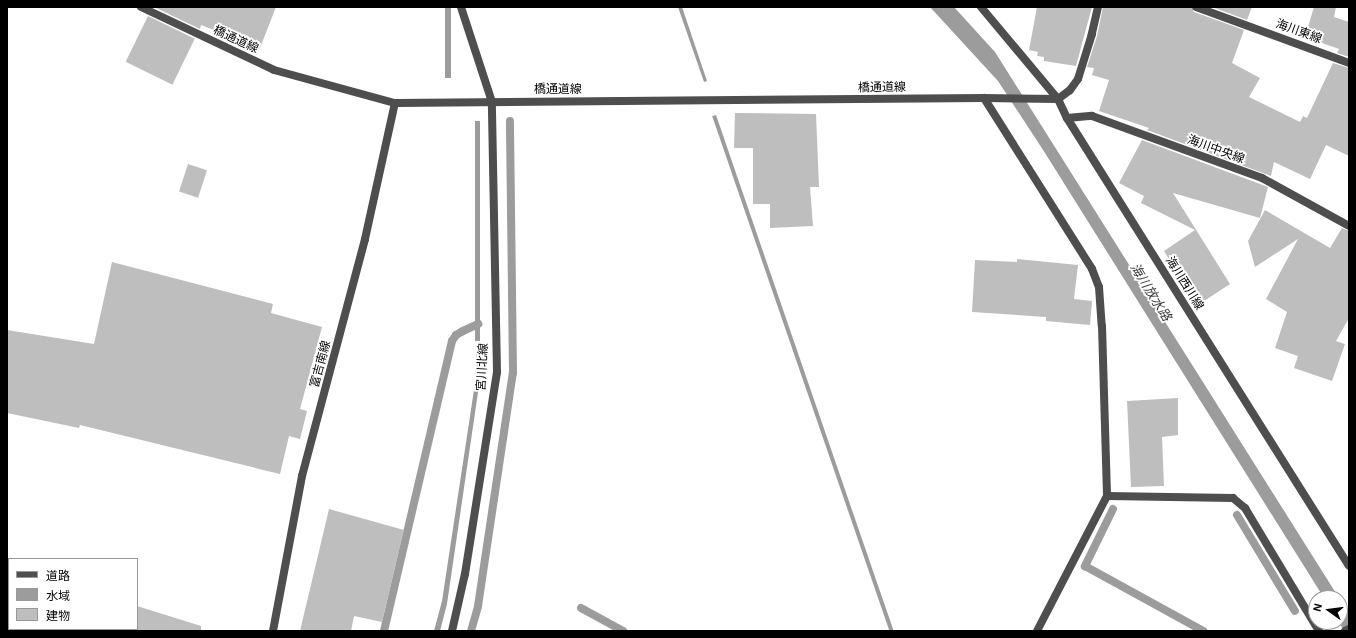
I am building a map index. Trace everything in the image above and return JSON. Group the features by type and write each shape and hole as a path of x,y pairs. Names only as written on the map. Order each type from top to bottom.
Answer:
{"street":[{"name":"橋通道線","path":"141,7 274,70 395,103 984,98 1058,99"},
{"name":"宮川北線","path":"452,631 465,574 497,372 492,102 460,7"},
{"name":"海川西川線","path":"981,7 1058,99 1067,118 1349,566"},
{"path":"1058,99 1070,90 1078,79 1092,34 1098,7"},
{"name":"海川東線","path":"1196,7 1349,63"},
{"path":"984,98 1092,269 1099,287 1102,326 1107,496 1037,631"},
{"name":"富吉南線","path":"273,631 302,476 365,239 395,103"},
{"name":"海川中央線","path":"1067,118 1092,116 1262,178 1349,226"},
{"path":"1107,496 1234,498 1245,508 1319,631"},
{"path":"1345,631 1349,629"}],"water":[{"path":"445,7 451,7 451,78 445,78"},
{"path":"678,7 682,7 707,81 704,82"},
{"path":"930,7 954,7 995,52 1334,590 1319,590 1045,153 998,81"},
{"path":"716,115 894,631 889,631 712,116"},
{"path":"475,121 480,121 480,341 475,341"},
{"path":"482,349 481,372 447,604 440,631 434,631 442,601 477,370 476,350"},
{"path":"1348,612 1349,631 1344,631 1348,630"}],"building":[{"path":"154,7 276,7 260,48 201,25 200,29"},
{"path":"1037,7 1092,7 1076,66 1044,61 1044,57 1037,56 1038,52 1029,50"},
{"path":"1103,7 1191,7 1194,12 1244,30 1232,63 1260,78 1249,97 1300,122 1303,116 1307,118 1333,63 1349,68 1349,156 1326,145 1310,179 1274,162 1271,176 1147,130 1149,128 1099,111 1109,80 1092,75 1094,68 1087,67 1097,36"},
{"path":"1212,7 1252,7 1247,20"},
{"path":"1314,7 1336,7 1334,17 1349,22 1349,57 1337,53 1339,49 1305,37"},
{"path":"148,16 195,39 172,85 126,62"},
{"path":"735,113 816,114 819,187 810,187 813,226 770,228 770,204 753,204 753,148 734,148"},
{"path":"1142,140 1268,187 1260,218 1173,193 1230,284 1198,305 1164,251 1195,230 1141,203 1144,196 1119,183"},
{"path":"188,164 207,170 198,198 179,192"},
{"path":"1265,210 1330,248 1342,228 1349,231 1349,318 1336,341 1345,344 1332,381 1294,368 1298,356 1275,348 1287,312 1266,299 1298,239 1255,267 1248,241"},
{"path":"1017,259 1078,265 1074,299 1092,301 1090,325 1046,321 1046,317 972,312 975,260 1017,262"},
{"path":"112,262 273,304 271,313 322,327 300,409 307,411 300,439 289,436 280,474 80,425 79,428 7,413 7,330 94,344"},
{"path":"1178,398 1178,435 1162,437 1164,486 1131,487 1127,401"},
{"path":"329,509 404,530 382,622 354,616 351,631 300,631"},
{"path":"138,606 201,626 201,631 137,631"}],"waterway":[{"path":"471,631 478,606 513,373 510,121"},
{"path":"384,631 452,341 456,335 478,324"},
{"path":"1113,509 1085,566 1203,631"},
{"path":"1237,515 1295,611"},
{"path":"581,608 623,631"}],"water label":[{"name":"海川放水路","path":"1151,292"}]}
